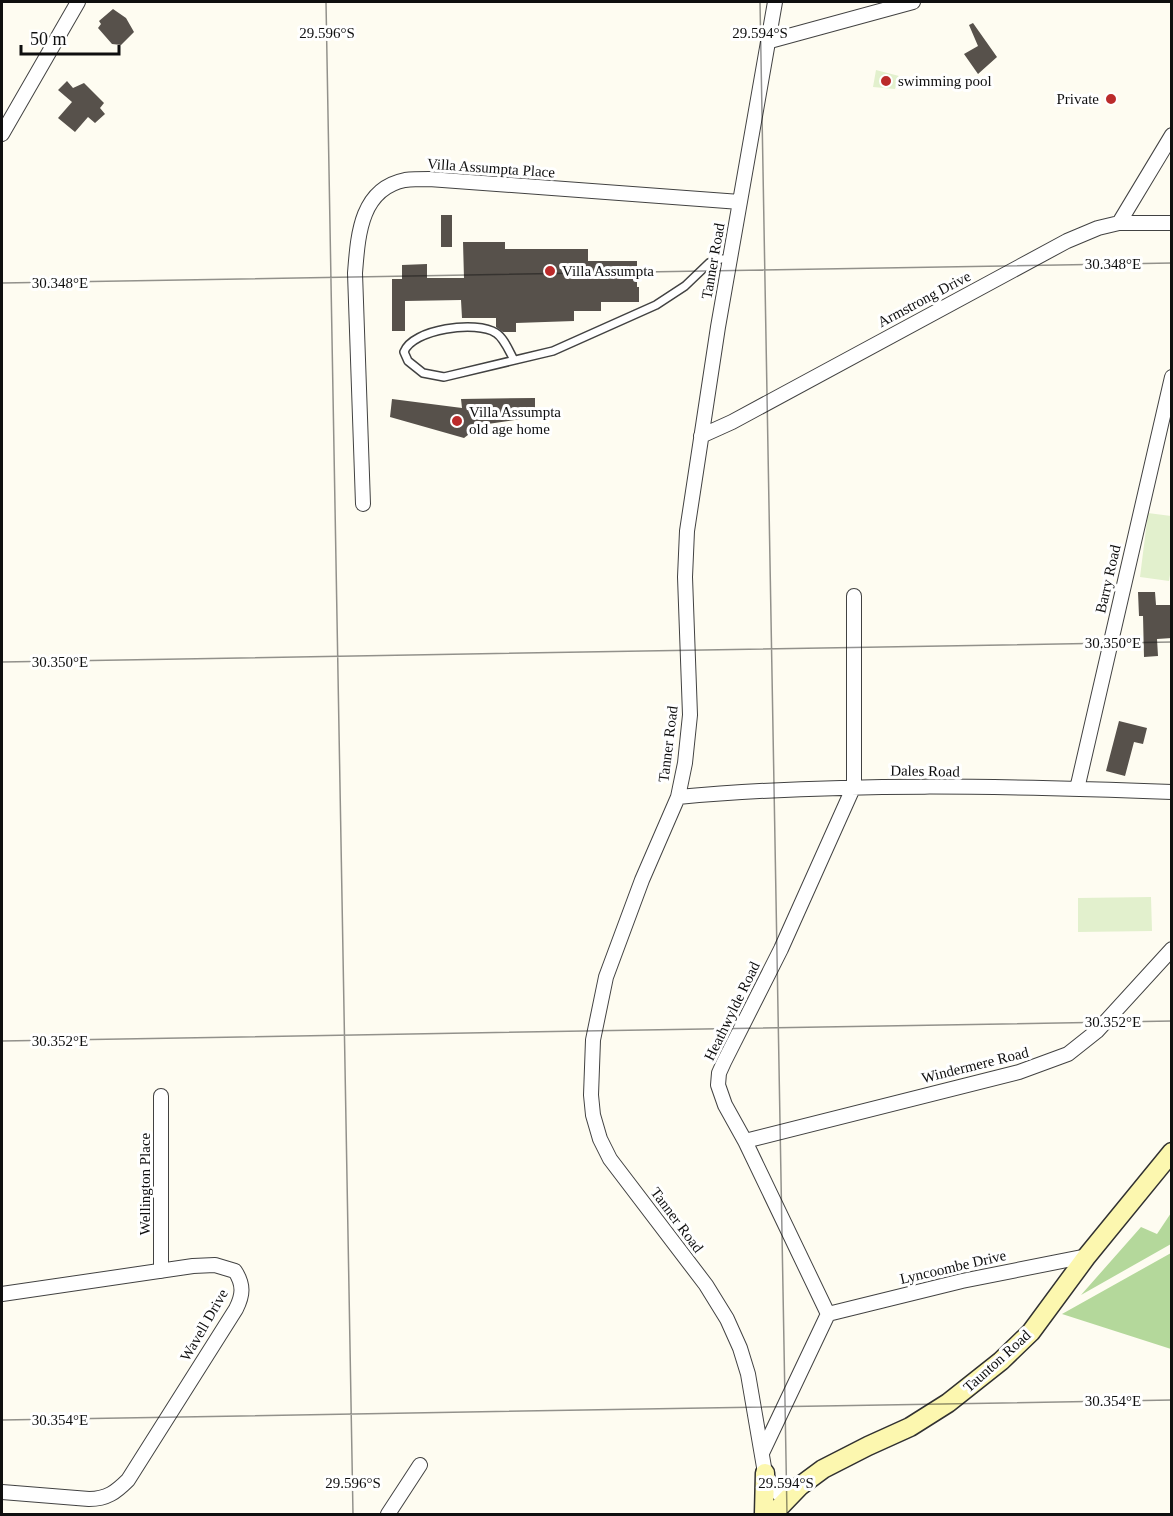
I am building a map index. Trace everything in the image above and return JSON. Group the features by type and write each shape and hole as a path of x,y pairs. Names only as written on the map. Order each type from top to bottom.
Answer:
{"street":[{"path":"2,134 78,2"},
{"name":"Tanner Road","path":"776,2 730,259 685,552 690,715 685,763 678,797 642,880 606,977 593,1040 591,1095 593,1115 600,1139 610,1159 706,1285 727,1319 740,1348 748,1374 765,1473 774,1489 785,1500"},
{"path":"770,41 913,2"},
{"path":"1119,223 1172,135"},
{"name":"Villa Assumpta Place","path":"363,504 356,273 358,238 362,220 370,203 382,192 393,184 406,180 429,179 740,202"},
{"name":"Armstrong Drive","path":"701,436 732,422 1067,241 1098,228 1119,223 1172,223"},
{"name":"Barry Road","path":"1077,789 1172,377"},
{"name":"Heathwylde Road","path":"828,1314 745,1141 725,1105 720,1092 719,1072 781,949 854,786 854,596"},
{"name":"Dales Road","path":"678,797 756,790 854,786 1172,792"},
{"name":"Windermere Road","path":"745,1141 1019,1072 1068,1054 1097,1031 1172,949"},
{"name":"Wellington Place","path":"161,1096 162,1271"},
{"name":"Taunton Road","path":"774,1515 785,1500 823,1469 910,1427 975,1384 1031,1332 1087,1256 1172,1152"},
{"name":"Lyncoombe Drive","path":"828,1314 962,1281 1087,1256"},
{"name":"Wavell Drive","path":"2,1294 204,1266 235,1271 240,1279 242,1298 128,1480 113,1494 101,1499 2,1492"},
{"path":"762,1453 828,1314"},
{"path":"388,1515 420,1465"},
{"path":"764,1515 765,1473"}],"lane":[{"path":"514,360 498,334 481,328 461,327 441,330 417,339 409,344 404,352 408,361 423,373 444,377 553,351 637,315 671,296 709,263 719,259 730,259"}],"green space":[{"name":"swimming pool","path":"876,70 899,76 895,89 873,87"},
{"path":"1148,513 1171,516 1172,562 1169,581 1140,577"},
{"path":"1151,897 1152,931 1078,932 1078,898"},
{"path":"1171,1213 1171,1244 1081,1295 1141,1227 1157,1234"},
{"path":"1171,1253 1171,1349 1062,1314"}],"building":[{"path":"113,9 126,18 134,32 121,45 112,44 98,28 101,24 99,21"},
{"path":"973,23 997,57 978,74 964,54 978,46 969,25"},
{"path":"67,81 73,88 84,83 104,103 100,108 105,114 95,123 88,117 75,132 58,118 72,102 58,90"},
{"path":"441,215 452,215 452,247 441,247"},
{"name":"Villa Assumpta","path":"463,242 505,242 505,249 588,249 588,261 637,261 639,302 601,302 601,311 574,311 574,321 516,323 516,332 503,332 496,327 496,318 462,318 461,300 405,301 405,331 392,331 392,279 402,279 402,265 427,264 427,278 464,278"},
{"name":"Villa Assumpta old age home","path":"535,398 535,417 481,425 464,438 390,417 392,399 462,408 461,399"},
{"path":"1138,592 1155,592 1156,605 1172,605 1172,638 1157,639 1158,656 1144,657 1143,616 1139,616"},
{"path":"1119,721 1147,728 1143,744 1134,742 1125,776 1106,771"}],"place":[{"name":"swimming pool","path":"886,81"},
{"name":"Private","path":"1111,99"},
{"name":"Villa Assumpta","path":"550,271"},
{"name":"Villa Assumpta old age home","path":"457,421"}]}
